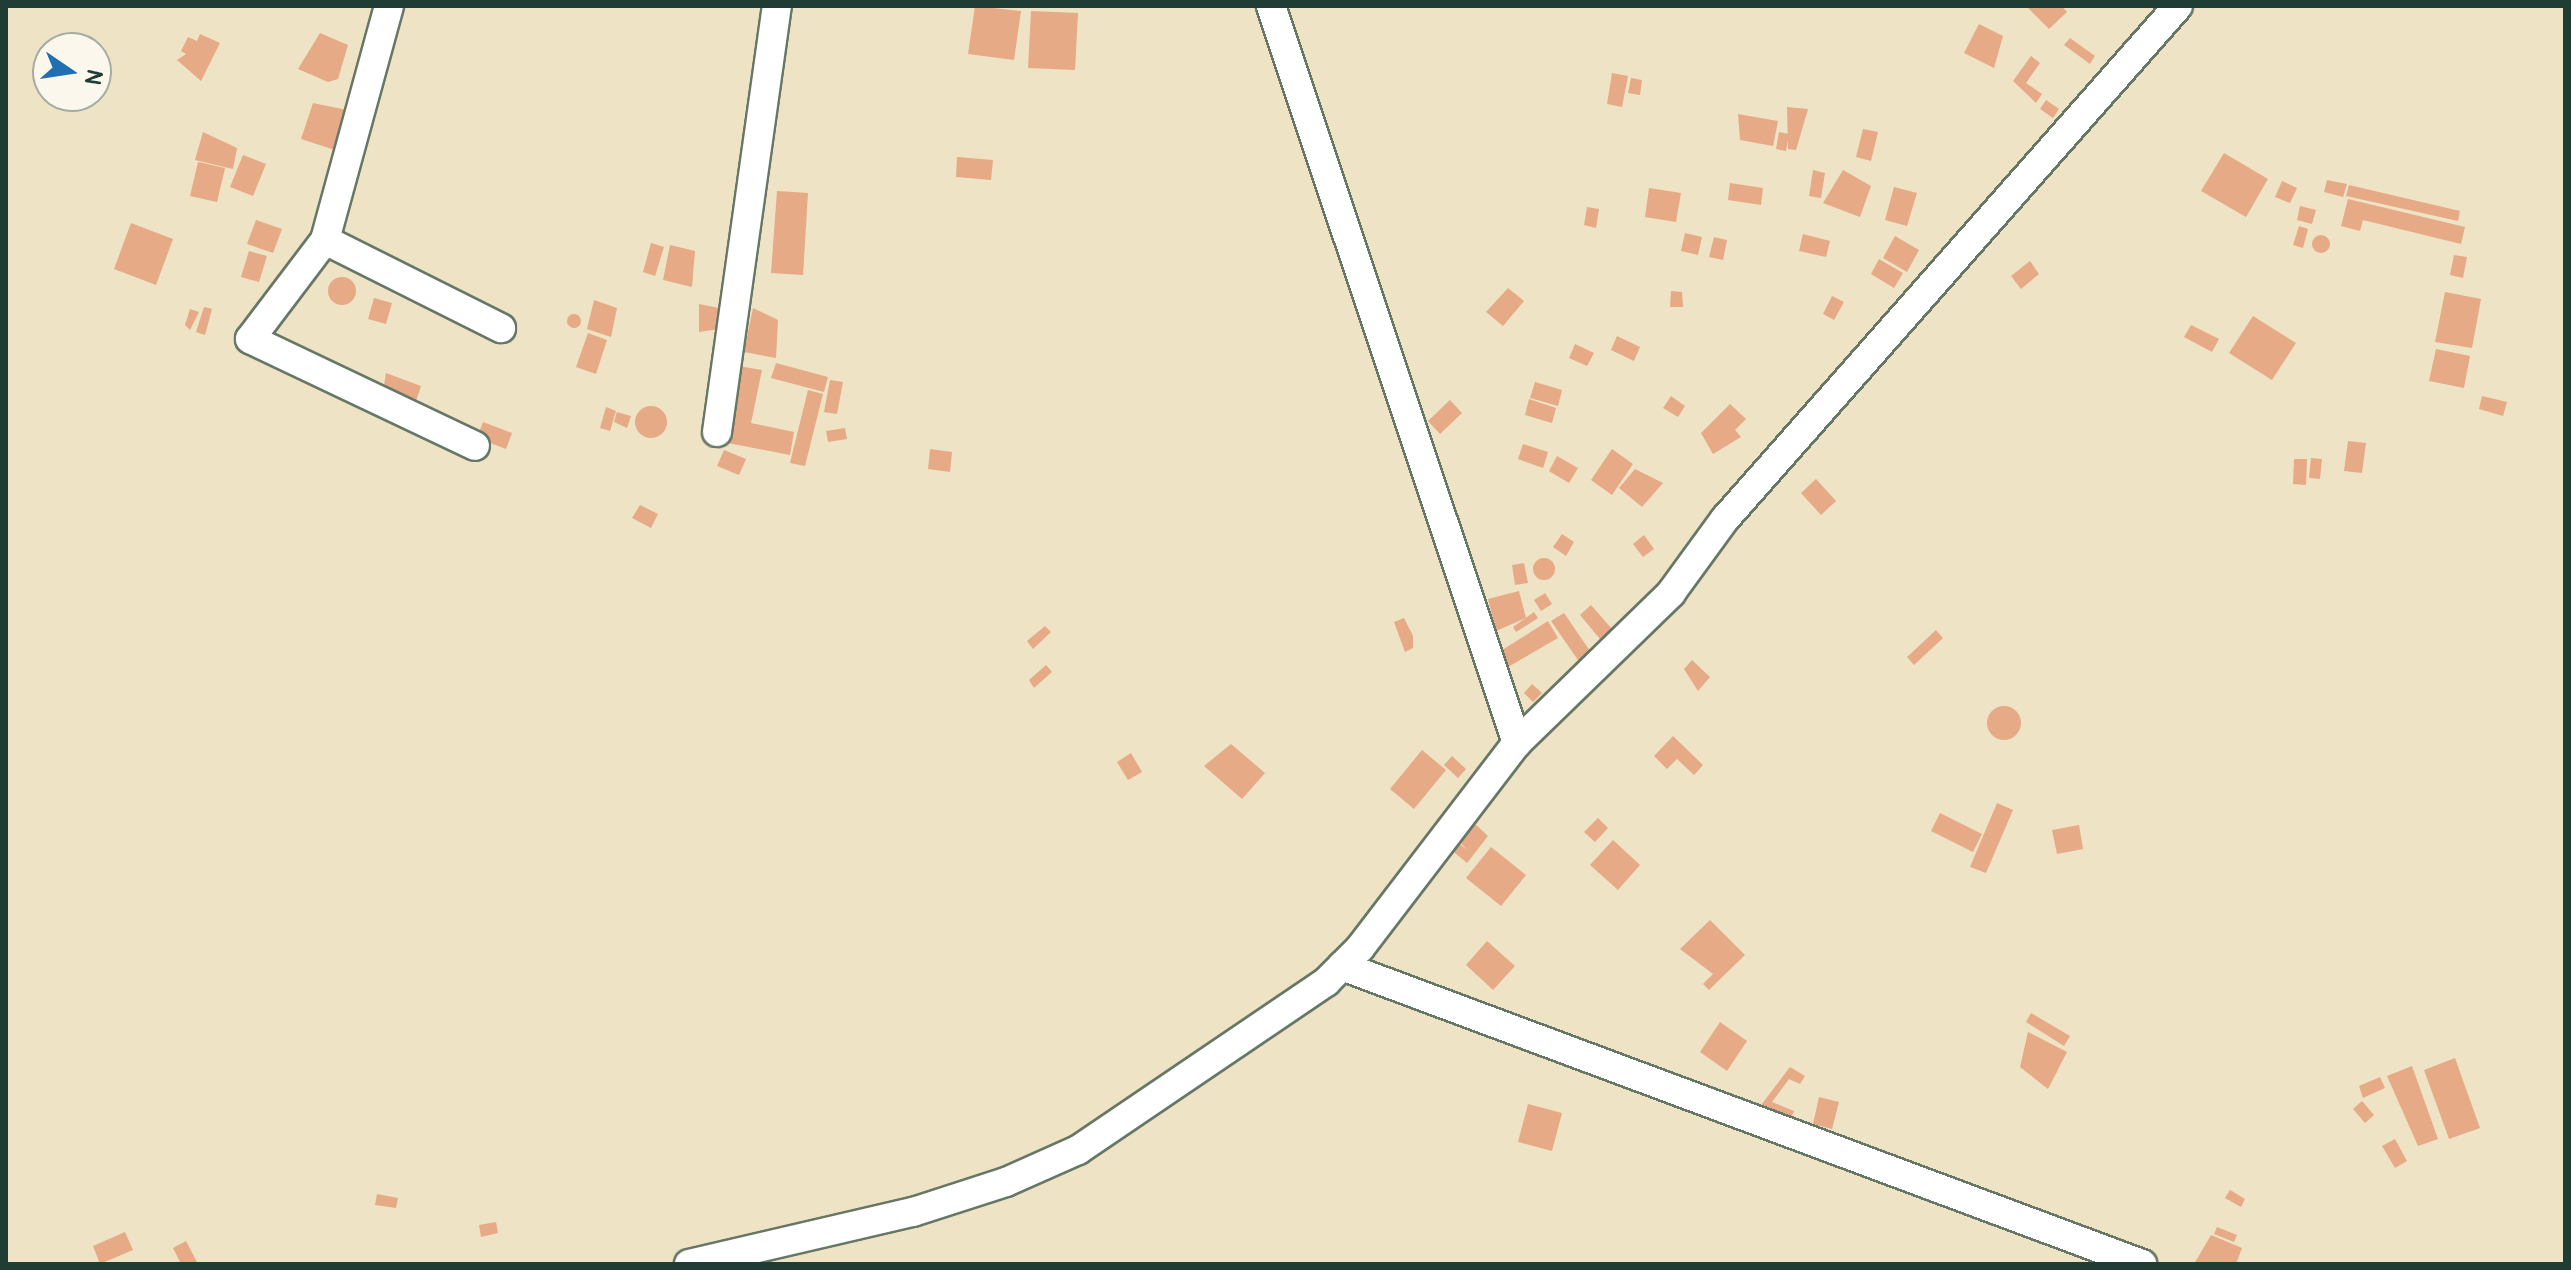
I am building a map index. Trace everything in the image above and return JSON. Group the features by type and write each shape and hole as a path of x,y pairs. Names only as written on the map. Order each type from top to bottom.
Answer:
{"street":[{"path":"389,6 325,240 250,339 475,446"},
{"path":"717,432 777,6"},
{"path":"1271,6 1517,743"},
{"path":"689,1264 913,1212 1078,1150 1342,966 1517,743 1671,593 1725,519 2178,6"},
{"path":"325,240 501,328"},
{"path":"1342,966 2142,1264"}],"building":[{"path":"975,6 1021,11 1014,60 968,54"},
{"path":"2026,6 2062,6 2067,12 2049,29"},
{"path":"1031,11 1078,13 1075,70 1028,68"},
{"path":"1979,24 2003,36 1994,68 1964,53"},
{"path":"320,33 348,45 338,79 328,82 298,69"},
{"path":"200,34 220,43 201,81 177,60 186,54 181,51 188,37 197,41"},
{"path":"2070,38 2095,56 2090,64 2064,45"},
{"path":"2031,56 2040,63 2026,83 2042,94 2036,103 2013,81"},
{"path":"1612,73 1628,76 1622,107 1607,104"},
{"path":"1631,78 1642,80 1640,95 1628,93"},
{"path":"2046,100 2059,109 2053,118 2040,109"},
{"path":"313,103 352,111 338,151 301,139"},
{"path":"1787,107 1808,109 1796,150 1788,149"},
{"path":"1738,114 1778,121 1773,146 1740,140"},
{"path":"1863,129 1878,132 1871,161 1856,157"},
{"path":"203,132 237,148 233,169 195,160"},
{"path":"1779,132 1789,134 1786,151 1776,149"},
{"path":"2224,153 2268,179 2246,217 2201,191"},
{"path":"243,155 266,164 253,196 230,187"},
{"path":"957,157 993,160 991,180 956,177"},
{"path":"198,162 225,168 217,202 190,196"},
{"path":"1813,170 1825,173 1821,198 1809,196"},
{"path":"1843,170 1871,186 1860,217 1823,203"},
{"path":"2327,180 2347,184 2343,197 2324,192"},
{"path":"2282,181 2297,188 2290,203 2275,197"},
{"path":"1730,183 1763,188 1761,205 1728,200"},
{"path":"2349,185 2460,211 2458,221 2346,196"},
{"path":"1894,187 1917,193 1907,226 1885,220"},
{"path":"1649,188 1681,193 1676,222 1645,217"},
{"path":"777,191 808,193 803,275 771,273"},
{"path":"2348,199 2465,227 2461,244 2363,220 2360,231 2341,226"},
{"path":"2300,206 2316,210 2312,224 2297,220"},
{"path":"1587,207 1599,209 1596,228 1584,225"},
{"path":"256,220 282,229 273,253 247,244"},
{"path":"131,223 173,239 156,285 114,269"},
{"path":"2299,226 2308,229 2303,248 2293,245"},
{"path":"1685,233 1702,237 1698,255 1681,251"},
{"path":"1803,234 1830,241 1826,257 1799,251"},
{"path":"2321,235 2330,244 2321,253 2312,244"},
{"path":"1895,236 1919,250 1907,272 1883,258"},
{"path":"1714,237 1727,240 1723,260 1709,257"},
{"path":"651,243 664,247 655,276 643,272"},
{"path":"670,245 695,251 692,287 663,280"},
{"path":"249,251 267,256 259,282 241,277"},
{"path":"2454,255 2467,257 2463,278 2450,275"},
{"path":"1879,259 1903,273 1894,288 1871,274"},
{"path":"2030,261 2039,274 2021,289 2011,276"},
{"path":"342,277 352,281 356,291 352,301 342,305 332,301 328,291 332,281"},
{"path":"1508,288 1524,301 1503,326 1486,312"},
{"path":"1671,291 1682,292 1683,307 1670,307"},
{"path":"2445,292 2481,299 2472,348 2435,342"},
{"path":"1832,296 1844,302 1834,320 1823,314"},
{"path":"374,298 392,303 386,324 368,319"},
{"path":"594,300 617,308 611,337 587,329"},
{"path":"699,304 729,310 726,328 699,332"},
{"path":"204,307 212,309 205,335 196,332"},
{"path":"753,308 778,320 776,358 744,352"},
{"path":"190,309 199,312 190,330 185,325"},
{"path":"574,314 581,321 574,328 567,321"},
{"path":"2253,316 2296,343 2272,380 2229,353"},
{"path":"2191,325 2219,339 2212,352 2184,337"},
{"path":"588,333 607,340 596,374 576,367"},
{"path":"1617,336 1640,347 1634,361 1611,350"},
{"path":"1575,344 1594,353 1587,366 1569,358"},
{"path":"2436,349 2470,356 2464,388 2429,381"},
{"path":"776,363 828,377 824,392 771,378"},
{"path":"738,366 762,370 751,423 794,432 790,455 723,442"},
{"path":"386,373 421,386 415,404 383,391"},
{"path":"830,380 843,382 837,414 824,412"},
{"path":"1535,382 1562,390 1558,406 1530,398"},
{"path":"808,390 823,394 805,466 790,463"},
{"path":"1671,396 1685,406 1678,417 1663,408"},
{"path":"2482,396 2507,402 2503,416 2479,409"},
{"path":"1529,399 1556,408 1552,423 1525,415"},
{"path":"1450,400 1462,413 1440,434 1428,421"},
{"path":"1730,404 1746,419 1735,430 1741,437 1713,454 1701,433"},
{"path":"651,406 662,411 667,422 662,433 651,438 640,433 635,422 640,411"},
{"path":"606,407 616,411 610,431 600,428"},
{"path":"617,412 631,416 627,428 614,422"},
{"path":"483,422 512,433 506,449 477,438"},
{"path":"845,428 847,439 828,442 826,431"},
{"path":"2348,441 2366,443 2362,473 2344,471"},
{"path":"1523,444 1548,452 1543,468 1518,459"},
{"path":"930,449 952,452 950,472 928,469"},
{"path":"1612,449 1633,464 1612,495 1591,480"},
{"path":"724,450 746,459 739,475 717,466"},
{"path":"1557,456 1578,468 1569,483 1549,471"},
{"path":"2311,458 2322,459 2320,479 2309,478"},
{"path":"2294,459 2307,459 2306,485 2293,484"},
{"path":"1635,469 1663,483 1642,507 1619,488"},
{"path":"1816,479 1836,501 1821,515 1801,493"},
{"path":"640,505 658,514 651,528 632,518"},
{"path":"1562,534 1574,542 1566,556 1553,547"},
{"path":"1644,535 1654,549 1643,557 1633,544"},
{"path":"1540,558 1548,558 1555,569 1548,580 1540,580 1533,573 1533,565"},
{"path":"1524,563 1528,583 1515,585 1512,565"},
{"path":"1519,591 1526,618 1496,631 1488,599"},
{"path":"1545,593 1552,604 1541,611 1534,600"},
{"path":"1591,605 1612,629 1600,639 1580,615"},
{"path":"1534,612 1538,618 1516,632 1513,627"},
{"path":"1564,613 1592,654 1580,663 1551,621"},
{"path":"1404,618 1413,636 1413,648 1405,652 1394,622"},
{"path":"1548,621 1558,638 1508,667 1499,652"},
{"path":"1045,626 1051,632 1033,649 1027,641"},
{"path":"1936,630 1943,638 1914,665 1907,657"},
{"path":"1692,660 1710,677 1698,691 1684,669"},
{"path":"1046,665 1052,672 1034,688 1029,680"},
{"path":"1532,684 1542,693 1533,702 1524,693"},
{"path":"2004,706 2016,711 2021,723 2016,735 2004,740 1992,735 1987,723 1992,711"},
{"path":"1673,736 1703,765 1694,775 1677,759 1667,769 1654,756"},
{"path":"1231,744 1265,773 1242,799 1204,766"},
{"path":"1422,750 1446,770 1414,809 1390,789"},
{"path":"1131,753 1142,772 1128,780 1117,762"},
{"path":"1452,756 1466,769 1458,778 1444,765"},
{"path":"1997,803 2013,810 1986,873 1970,867"},
{"path":"1940,813 1982,834 1973,852 1931,831"},
{"path":"1598,818 1608,828 1595,842 1584,832"},
{"path":"1475,824 1488,836 1467,863 1449,848 1455,840 1467,850 1459,841"},
{"path":"2079,825 2083,849 2057,854 2052,830"},
{"path":"1613,840 1640,865 1618,890 1590,865"},
{"path":"1491,847 1526,875 1501,906 1466,878"},
{"path":"1710,920 1745,955 1709,990 1703,984 1713,974 1680,949"},
{"path":"1487,941 1515,966 1493,990 1466,965"},
{"path":"2031,1013 2070,1036 2064,1046 2026,1022"},
{"path":"1720,1022 1747,1041 1727,1071 1700,1052"},
{"path":"2028,1032 2067,1052 2048,1089 2020,1067"},
{"path":"2455,1058 2480,1128 2449,1139 2424,1070"},
{"path":"2412,1066 2438,1139 2418,1146 2387,1076"},
{"path":"1790,1067 1805,1076 1800,1084 1789,1079 1772,1102 1794,1111 1787,1127 1755,1113"},
{"path":"2380,1077 2385,1088 2363,1098 2359,1086"},
{"path":"1819,1097 1839,1102 1832,1129 1813,1124"},
{"path":"2362,1101 2374,1115 2365,1123 2353,1109"},
{"path":"1528,1104 1562,1113 1552,1151 1518,1142"},
{"path":"2395,1139 2407,1161 2395,1168 2382,1146"},
{"path":"2230,1190 2245,1199 2241,1207 2225,1198"},
{"path":"377,1194 398,1198 396,1208 375,1205"},
{"path":"496,1222 498,1233 481,1237 479,1225"},
{"path":"2217,1227 2237,1235 2234,1242 2214,1234"},
{"path":"125,1232 133,1250 100,1264 93,1246"},
{"path":"2211,1235 2242,1248 2236,1264 2194,1264"},
{"path":"186,1241 198,1264 181,1264 173,1248"}]}
